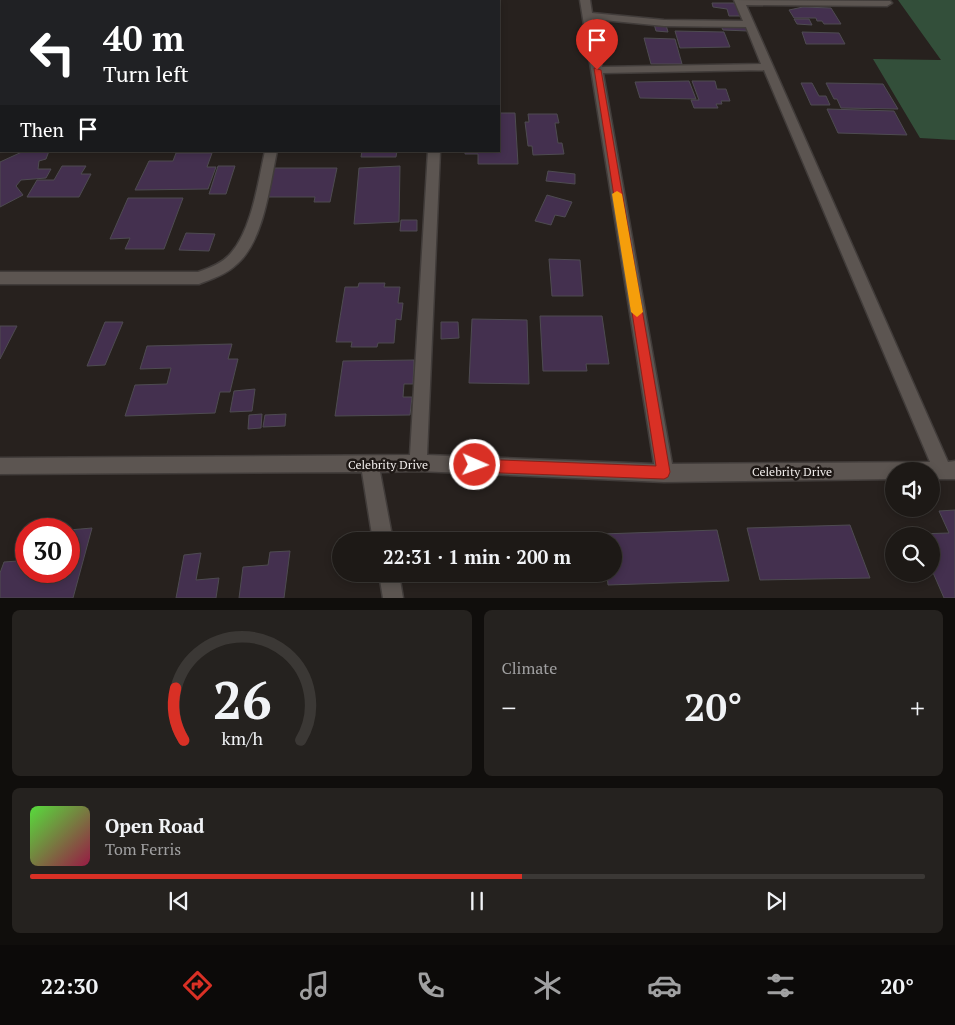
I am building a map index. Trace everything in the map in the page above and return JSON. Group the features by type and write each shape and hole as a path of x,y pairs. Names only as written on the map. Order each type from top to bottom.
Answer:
{"street":[{"path":"585,0 664,472"},
{"path":"887,3 740,1 949,470"},
{"path":"588,16 664,23 750,24"},
{"path":"597,70 768,67"},
{"path":"0,278 199,278 217,271 235,258 246,243 271,152"},
{"path":"418,463 434,152"},
{"path":"370,463 382,532"},
{"name":"Celebrity Drive","path":"1,468 418,463 664,472 949,470"},
{"path":"390,582 393,598"}],"green space":[{"path":"898,0 955,0 955,140 920,138 873,59 941,60"}],"building":[{"path":"712,3 736,3 742,16 729,16 727,9 713,7"},
{"path":"803,7 831,8 841,24 824,24 822,21 817,21 816,18 794,18 789,10"},
{"path":"794,19 809,19 812,25 797,24"},
{"path":"654,24 666,25 668,32 656,31"},
{"path":"721,26 746,26 748,31 723,30"},
{"path":"675,31 724,32 730,47 680,48"},
{"path":"802,32 839,33 845,44 806,44"},
{"path":"644,38 675,39 682,64 651,64"},
{"path":"689,81 696,99 640,98 635,82"},
{"path":"692,81 715,81 717,89 726,89 730,101 721,101 722,104 716,104 718,108 694,108 691,100 699,100"},
{"path":"801,83 812,83 819,96 826,96 830,105 811,105"},
{"path":"826,83 883,84 898,109 841,108"},
{"path":"827,109 894,111 907,135 838,133"},
{"path":"500,113 515,113 518,164 478,164 478,154 465,154 465,152 500,152"},
{"path":"528,114 557,114 559,123 555,123 558,143 562,143 564,154 533,155 532,146 528,146 525,122 529,122"},
{"path":"22,152 49,152 46,159 39,161 38,169 51,169 46,178 21,180 16,186 23,195 0,207 0,162"},
{"path":"362,152 397,152 396,157 361,157"},
{"path":"176,153 212,153 207,167 216,167 208,189 135,190 149,161 173,161"},
{"path":"62,166 86,166 81,174 91,174 79,197 27,197 37,180 54,180"},
{"path":"218,166 235,166 226,194 209,194"},
{"path":"400,166 399,222 354,224 359,168"},
{"path":"270,168 337,168 330,202 314,202 315,197 261,197"},
{"path":"548,171 575,174 575,184 546,181"},
{"path":"547,195 572,202 565,217 555,215 551,225 535,221"},
{"path":"128,198 183,198 164,249 125,249 130,238 110,239"},
{"path":"401,220 417,220 417,231 400,231"},
{"path":"186,233 215,234 209,251 179,250"},
{"path":"549,259 580,260 583,296 552,296"},
{"path":"359,283 385,283 384,287 400,287 398,303 403,303 401,320 396,319 394,343 378,343 377,347 351,347 352,342 336,342 345,287 358,287"},
{"path":"540,316 602,316 609,364 586,364 587,371 543,371"},
{"path":"472,319 527,320 529,384 469,383"},
{"path":"105,322 123,322 105,365 87,366"},
{"path":"441,322 458,322 459,338 441,339"},
{"path":"0,326 17,326 0,359"},
{"path":"232,344 228,359 238,359 230,392 220,392 215,413 125,416 135,385 167,384 171,368 140,369 147,346"},
{"path":"414,360 413,384 404,384 403,397 412,397 410,415 335,416 343,361"},
{"path":"255,389 252,411 230,412 234,391"},
{"path":"262,414 261,428 248,429 249,415"},
{"path":"286,414 285,426 263,427 265,415"},
{"path":"955,510 955,598 944,598 937,582 940,582 940,533 949,533 940,511"},
{"path":"850,525 870,578 760,580 747,528"},
{"path":"92,528 80,572 80,529"},
{"path":"717,530 729,581 608,585 608,582 622,582 622,533"},
{"path":"290,551 284,598 239,598 243,567 268,565 270,552"},
{"path":"201,553 196,580 219,578 216,598 176,598 184,555"},
{"path":"15,561 15,583 77,583 73,598 0,598 0,573 4,562"}],"slow traffic":[{"path":"617,194 637,312"}],"route":[{"path":"475,465 664,472 597,70"}]}
